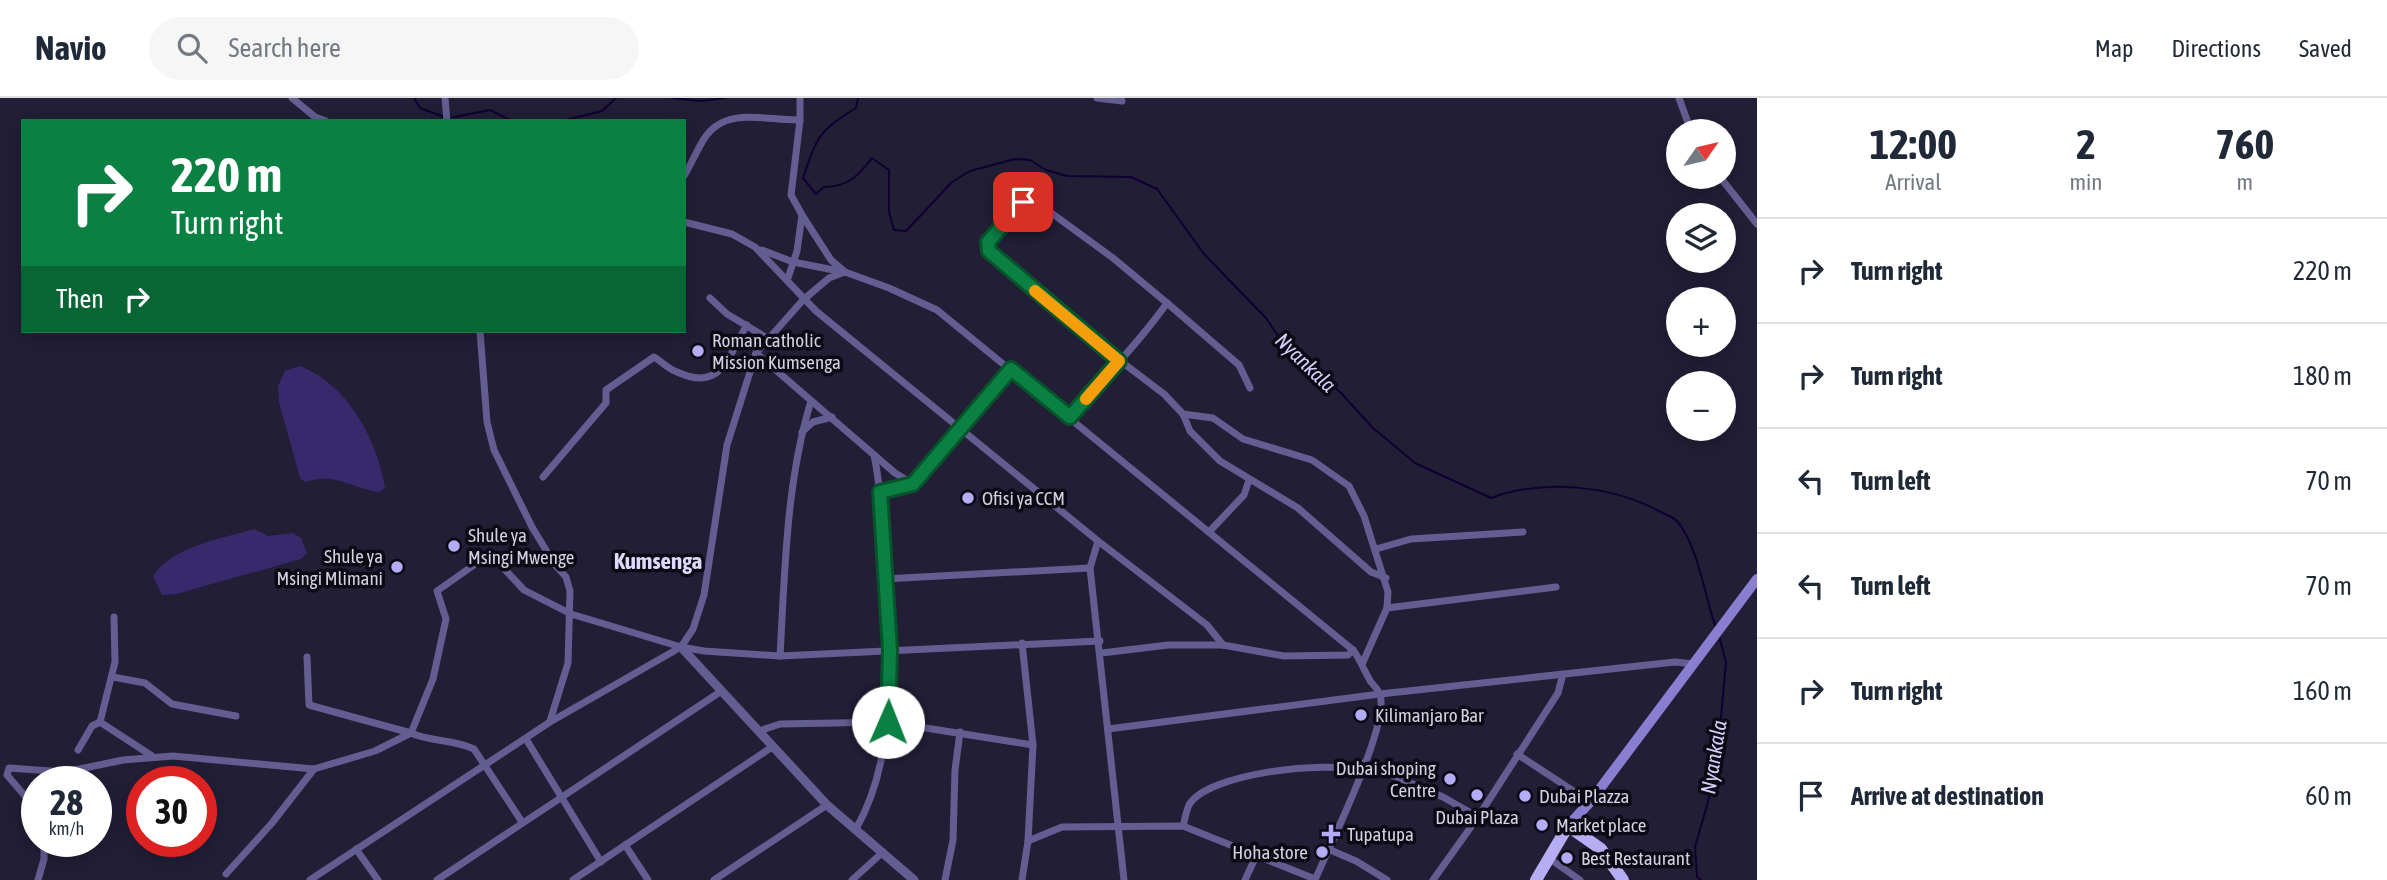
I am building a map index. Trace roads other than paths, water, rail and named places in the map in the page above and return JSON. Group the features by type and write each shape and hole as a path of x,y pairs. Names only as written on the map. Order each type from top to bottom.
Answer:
{"highway":[{"path":"1536,880 1568,826 1601,849 1623,880"}],"main road":[{"path":"1568,826 1590,802 1757,579"}],"street":[{"path":"292,98 320,119"},
{"path":"445,98 447,119"},
{"path":"1097,98 1122,101"},
{"path":"1679,98 1687,119"},
{"path":"800,99 791,195 831,260 845,272"},
{"path":"686,172 704,139 722,121 743,117 800,120"},
{"path":"1729,189 1757,224"},
{"path":"1250,388 1239,365 1124,266 1035,201 1023,202 988,242 989,251 1119,361 1164,394 1183,414 1190,431 1199,442 1249,480 1265,486 1298,508 1371,572 1386,578"},
{"path":"788,278 802,215"},
{"path":"686,222 732,234 755,247 793,262 845,272 937,310 1353,650 1363,662 1370,681 1380,694 1381,711 1363,767 1315,879 1183,827 1062,827 1028,841"},
{"path":"755,247 788,278 803,300 1098,541 1206,625 1223,645"},
{"path":"310,880 550,722 681,647 693,629 704,595 727,445 756,353 803,300 830,278 845,272"},
{"path":"710,298 767,338"},
{"path":"1070,417 1167,303"},
{"path":"543,477 606,403 606,390 654,357 677,373 702,378 715,376 725,367 747,325"},
{"path":"480,333 487,422 494,450 532,527 555,565 566,577 570,591 568,663 550,722"},
{"path":"756,353 874,455 913,484"},
{"path":"880,492 913,484 1011,369"},
{"path":"780,656 788,516 802,432 811,401"},
{"path":"1183,414 1213,418 1243,439 1312,460 1349,486 1364,516 1386,578 1387,608 1363,662"},
{"path":"802,432 813,422 832,417"},
{"path":"856,829 866,810 888,722 890,650 880,492 874,455"},
{"path":"1209,532 1244,495 1249,480"},
{"path":"1376,549 1411,539 1523,532"},
{"path":"1098,541 1090,568 1102,653 1124,880"},
{"path":"100,766 173,756 314,769 375,751 411,733 433,680 446,619 437,591 484,558 494,558 524,590 571,614 681,647 732,654 780,656 1022,643 1100,642"},
{"path":"884,579 1090,568"},
{"path":"1387,608 1556,586"},
{"path":"78,750 92,726 100,722 113,677 117,642 114,617"},
{"path":"1022,643 1033,745 1028,841 1022,880"},
{"path":"1102,653 1168,645 1223,645 1283,656 1348,655 1353,650"},
{"path":"681,647 827,805 914,880"},
{"path":"307,657 309,705 421,738 461,743 474,749 522,822"},
{"path":"1108,729 1380,694 1675,662 1694,664"},
{"path":"1433,880 1478,817 1558,693 1563,674"},
{"path":"113,677 145,683 172,704 236,716"},
{"path":"436,880 720,692"},
{"path":"100,722 153,757"},
{"path":"759,731 780,724 888,722 1033,745"},
{"path":"945,880 953,840 955,770 960,732"},
{"path":"526,739 601,862"},
{"path":"573,880 772,747"},
{"path":"1517,754 1590,802"},
{"path":"1183,827 1190,804 1215,787 1275,769 1347,766 1363,767 1443,797 1478,817"},
{"path":"21,769 9,768 7,775 21,791"},
{"path":"226,874 272,823 314,769"},
{"path":"714,880 827,805"},
{"path":"625,845 648,880"},
{"path":"356,849 378,880"},
{"path":"1328,849 1356,861 1387,880"},
{"path":"852,880 883,852"},
{"path":"1245,880 1257,854"},
{"path":"38,880 44,857"},
{"path":"1550,859 1580,880"}],"waterway":[{"name":"Nyankala","path":"414,98 420,108 444,117"},
{"name":"Nyankala","path":"570,119 602,111 616,98"},
{"name":"Nyankala","path":"672,98 701,101 725,98"},
{"name":"Nyankala","path":"858,98 856,108 826,129 812,153 803,178 816,194 824,187 846,183 872,158 889,170 889,212 894,230 906,231 952,182 970,171 1015,159 1030,160 1046,170 1067,176 1131,177 1157,189 1204,254 1266,318 1280,339 1340,392 1373,428 1415,463 1491,498 1532,488 1598,490 1640,502 1675,520 1684,531 1696,557 1716,628"},
{"name":"Nyankala","path":"449,118 490,110 508,119"},
{"name":"Nyankala","path":"1701,880 1697,877 1695,847 1708,802 1719,739 1726,662 1719,636"}],"place":[{"name":"Roman catholic Mission Kumsenga","path":"698,351"},
{"name":"Ofisi ya CCM","path":"968,498"},
{"name":"Shule ya Msingi Mwenge","path":"454,546"},
{"name":"Shule ya Msingi Mlimani","path":"397,567"},
{"name":"Kilimanjaro Bar","path":"1361,715"},
{"name":"Dubai shoping Centre","path":"1450,779"},
{"name":"Dubai Plaza","path":"1477,795"},
{"name":"Dubai Plazza","path":"1525,796"},
{"name":"Market place","path":"1542,825"},
{"name":"Tupatupa","path":"1331,834"},
{"name":"Hoha store","path":"1322,852"},
{"name":"Best Restaurant","path":"1567,858"}],"district":[{"name":"Kumsenga","path":"658,561"}]}
